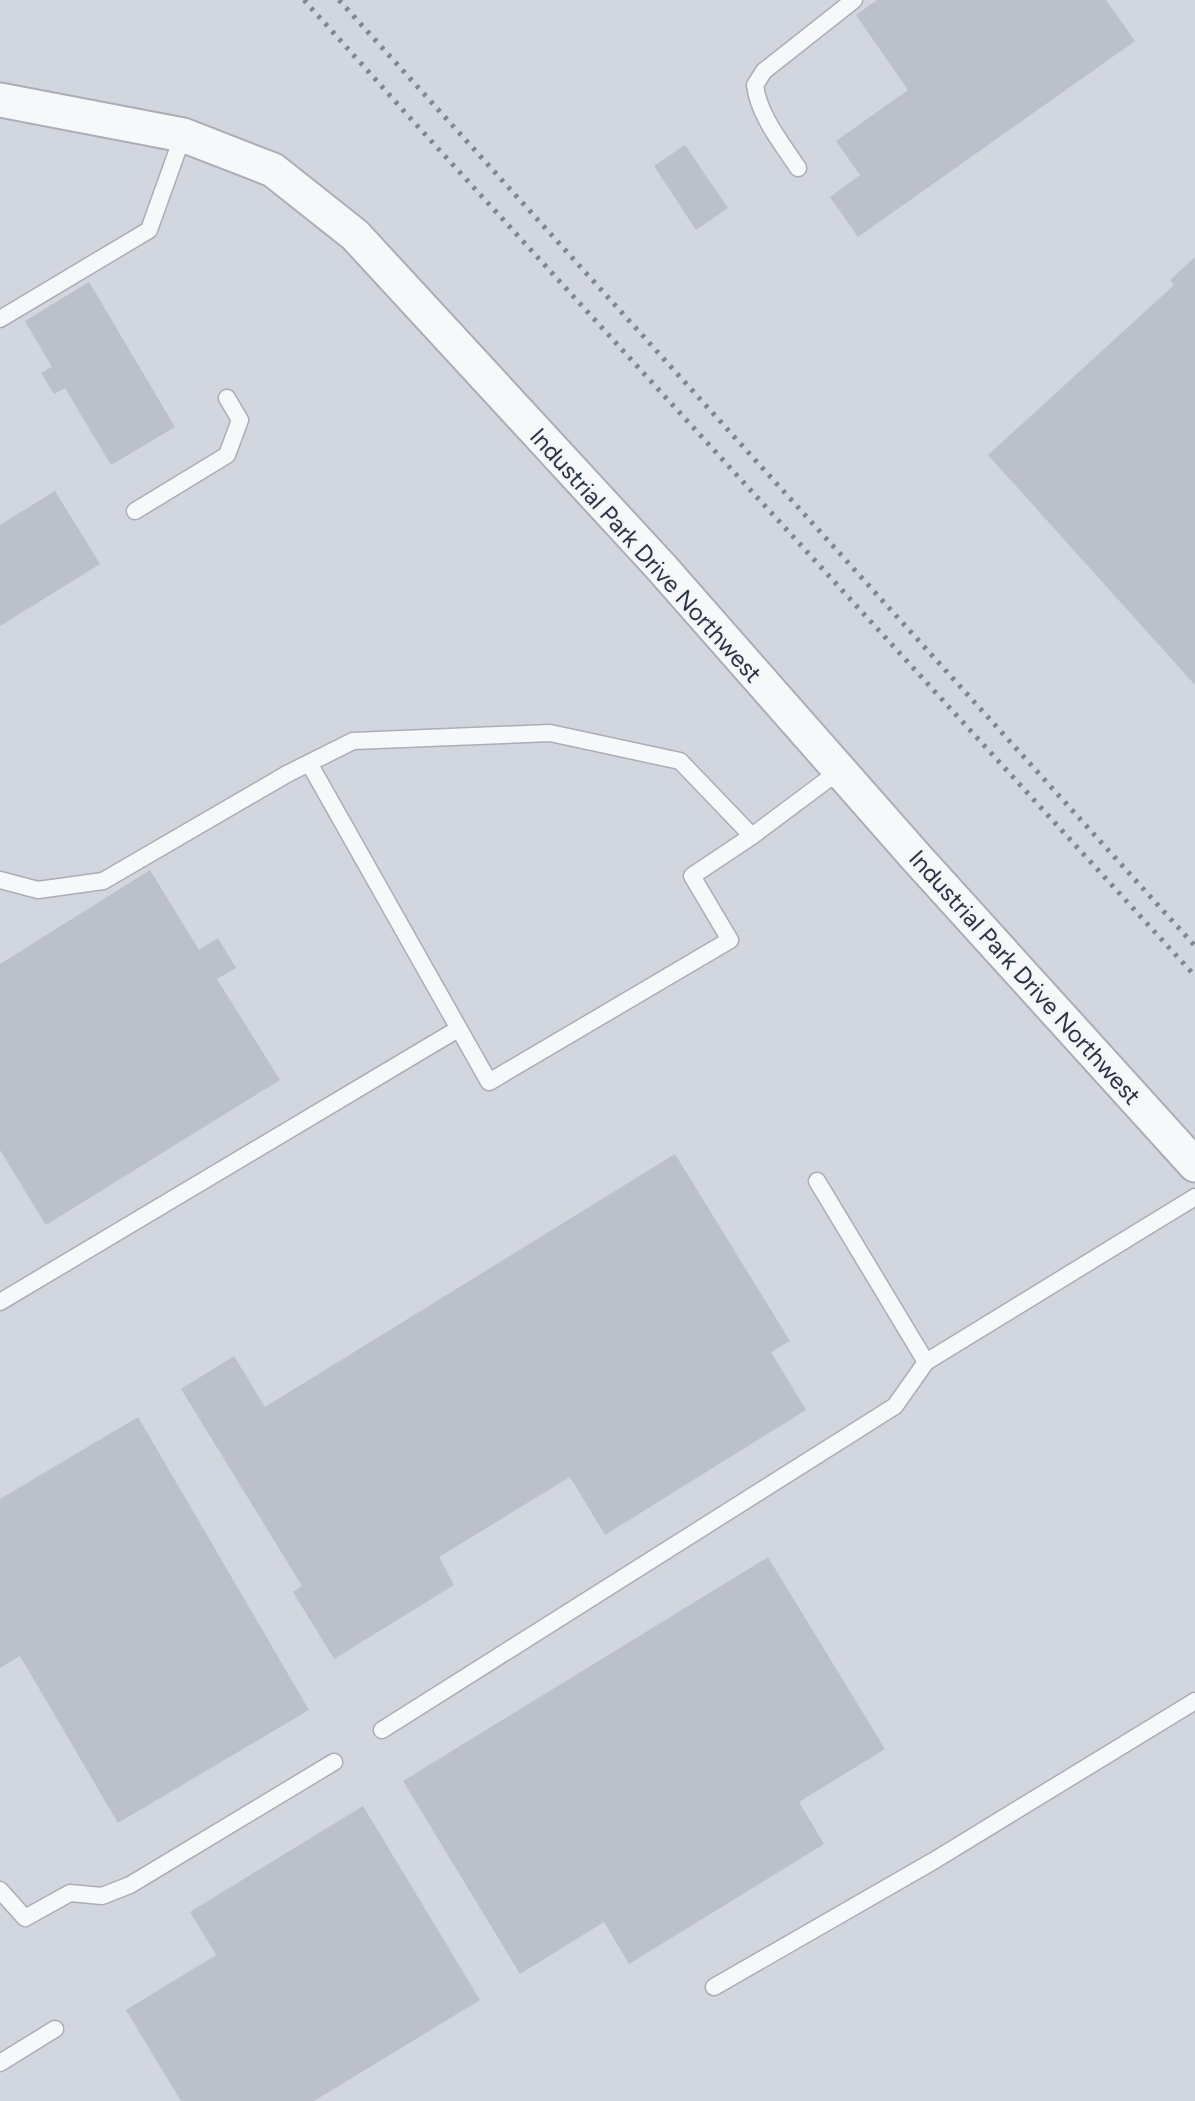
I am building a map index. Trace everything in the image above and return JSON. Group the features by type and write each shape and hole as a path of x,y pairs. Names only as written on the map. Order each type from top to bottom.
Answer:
{"street":[{"name":"Industrial Park Drive Northwest","path":"0,100 183,135 273,170 355,235 661,568 839,771 1195,1165"}],"lane":[{"path":"799,168 766,119 756,95 755,85 764,71 854,0"},
{"path":"0,319 149,230 183,135"},
{"path":"135,511 227,455 240,420 227,398"},
{"path":"0,880 38,890 103,881 309,763 353,741 550,733 680,761 752,836"},
{"path":"309,763 489,1083 730,940 692,876 752,836 839,771"},
{"path":"0,1302 458,1029"},
{"path":"817,1181 926,1362"},
{"path":"382,1730 895,1406 926,1362 1195,1197"},
{"path":"714,1987 935,1860 1195,1701"},
{"path":"0,1890 25,1918 70,1893 102,1896 130,1885 334,1762"},
{"path":"0,2063 55,2029"}],"shaded area":[{"path":"0,0 1195,0 1195,2101 0,2101"}],"building":[{"path":"877,0 1106,0 1135,41 858,237 830,197 860,175 836,141 908,90 856,15"},
{"path":"685,145 728,208 696,230 654,166"},
{"path":"1195,257 1195,685 988,455 1174,285 1170,280"},
{"path":"89,282 175,427 111,465 65,388 54,394 41,373 52,367 25,321"},
{"path":"55,491 100,564 0,626 0,525"},
{"path":"150,870 199,950 218,938 236,968 217,979 280,1080 46,1225 0,1150 0,964"},
{"path":"675,1154 790,1341 771,1352 806,1410 605,1535 570,1477 439,1557 454,1585 334,1659 293,1592 302,1586 181,1389 234,1356 265,1407"},
{"path":"138,1417 309,1710 118,1823 20,1656 0,1668 0,1499"},
{"path":"768,1557 885,1749 799,1802 824,1844 629,1964 604,1922 520,1974 403,1781"},
{"path":"363,1806 480,2000 314,2101 181,2101 126,2010 216,1955 190,1912"}],"railway":[{"path":"304,0 1195,976"},
{"path":"339,0 1195,946"}]}
